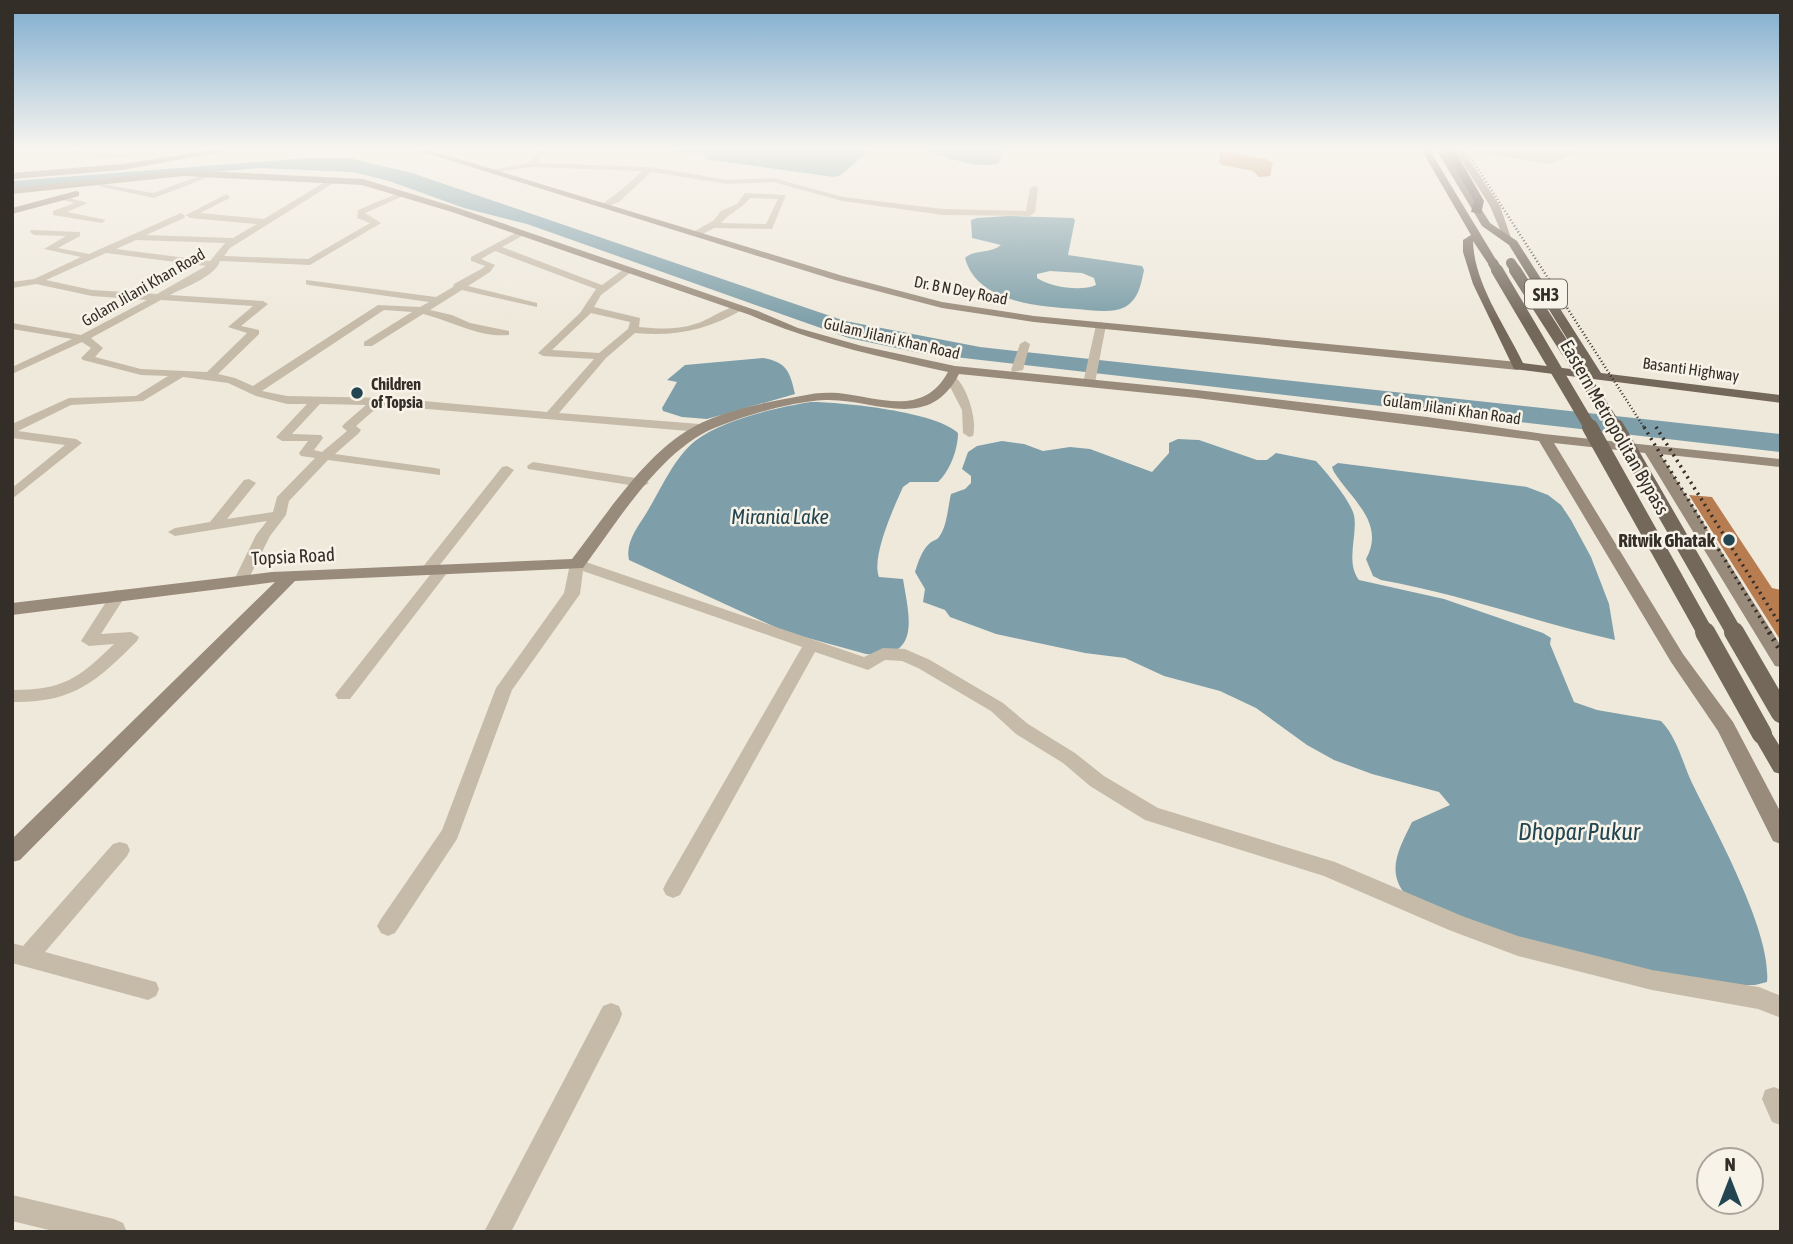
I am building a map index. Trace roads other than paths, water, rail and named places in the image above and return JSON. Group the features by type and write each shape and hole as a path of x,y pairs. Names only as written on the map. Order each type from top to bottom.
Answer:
{"highway":[{"path":"1477,212 1478,207"}],"main road":[{"name":"Eastern Metropolitan Bypass","path":"1460,207 1557,369 1781,766"},
{"name":"SH3","path":"1474,207 1485,224 1509,239 1596,375"},
{"path":"1485,224 1595,392 1781,713"},
{"path":"1477,236 1468,240 1466,248 1481,289 1518,366"},
{"name":"Basanti Highway","path":"1518,366 1781,399"}],"street":[{"path":"73,207 56,213 102,220"},
{"path":"205,207 190,215 266,222"},
{"name":"Golam Jilani Khan Road","path":"290,207 235,241 219,257 162,297 83,338 98,348 87,358 141,372 211,376 231,380 254,391 287,400 377,402 700,428"},
{"path":"102,250 310,262 377,223 360,216 361,212 373,207"},
{"name":"Gulam Jilani Khan Road","path":"443,207 738,308 794,330 953,374 1090,380 1544,438 1781,463"},
{"name":"Dr. B N Dey Road","path":"611,207 839,278 932,302 1034,319 1518,366"},
{"path":"696,234 713,225 724,213 738,207"},
{"path":"713,225 769,227 778,207"},
{"path":"908,207 956,213 1027,214 1031,212 1032,207"},
{"path":"1495,207 1509,239"},
{"path":"12,285 36,281 181,216"},
{"path":"34,232 77,234 49,249 88,256"},
{"path":"368,344 490,267 474,260 522,233"},
{"path":"134,237 235,241"},
{"path":"493,248 516,254 602,288"},
{"path":"195,249 219,257"},
{"path":"602,356 544,354 587,309 602,288 627,271"},
{"path":"36,281 92,293 263,304 233,327 255,332 211,376"},
{"path":"309,282 436,300"},
{"path":"457,286 533,305"},
{"path":"254,391 382,307 420,310 448,317 467,326 505,333"},
{"path":"633,330 664,333 692,331 708,326 738,308"},
{"path":"551,415 602,356 633,330 636,320 615,313 587,309"},
{"path":"1090,380 1101,325"},
{"path":"12,326 83,338"},
{"path":"12,372 83,338"},
{"path":"1017,370 1025,344"},
{"path":"12,432 69,402 139,399 180,374"},
{"path":"388,926 450,833 504,688 572,594 577,564 642,483 676,446 700,428 748,413 827,396 898,405 917,404 942,391 953,374"},
{"path":"953,374 968,410 969,433"},
{"path":"316,401 282,437 317,438 305,453 328,454 435,472"},
{"path":"241,580 263,534 279,515 282,500 311,468 355,430 348,427 377,402"},
{"path":"12,432 76,443 12,495"},
{"path":"1544,438 1677,658 1726,727 1781,835"},
{"path":"1649,448 1781,661"},
{"path":"533,466 642,483"},
{"path":"344,695 506,470"},
{"path":"215,525 249,483"},
{"path":"175,532 279,515"},
{"path":"577,564 868,664 871,659 883,654 905,655 997,707 1022,729 1069,758 1097,781 1152,814 1340,872 1384,890 1398,899 1518,946 1652,980 1759,998 1781,1007"},
{"name":"Topsia Road","path":"12,609 291,576 577,564"},
{"path":"12,853 291,576"},
{"path":"12,696 43,698 69,689 91,676 131,637 89,641 118,595"},
{"path":"673,889 811,645"},
{"path":"120,850 20,955 148,989"},
{"path":"497,1232 611,1014"},
{"path":"12,1208 114,1232"}],"water":[{"path":"461,207 512,207 845,321 980,347 1781,434 1781,452 920,353 849,338 527,224"},
{"path":"1073,218 1075,220 1068,255 1142,266 1144,270 1139,291 1130,304 1107,311 1028,303 996,293 982,285 965,258 1001,245 972,238 971,220","holes":["1050,271 1082,273 1094,278 1096,285 1066,288 1037,278 1037,274"]},
{"path":"763,358 777,362 786,369 795,394 707,419 682,417 663,411 662,408 677,382 667,380 685,365"},
{"name":"Mirania Lake","path":"811,402 866,406 911,414 931,419 958,433 953,459 946,472 938,482 910,482 903,487 885,532 878,557 879,577 903,579 909,621 904,643 896,650 884,654 866,654 786,632 629,560 629,547 636,529 674,465 695,441 735,421"},
{"name":"Dhopar Pukur","path":"1178,439 1199,440 1257,460 1267,460 1276,453 1316,461 1352,509 1355,523 1352,557 1359,580 1444,599 1543,633 1551,638 1550,644 1574,702 1597,710 1661,721 1675,743 1752,909 1761,936 1767,982 1755,985 1721,985 1533,946 1406,895 1396,877 1399,850 1412,822 1450,805 1439,792 1372,774 1334,760 1307,745 1256,708 1220,691 1164,676 1125,658 1085,653 996,634 950,617 945,610 923,602 925,589 915,572 917,564 927,546 942,533 951,494 965,489 971,483 971,476 962,469 968,452 977,446 1002,441 1024,444 1043,451 1070,447 1090,449 1152,472 1169,453 1169,443"},
{"path":"1338,463 1527,487 1548,495 1561,505 1591,557 1609,604 1615,640 1373,576 1366,559 1372,534 1369,523 1364,512 1334,472 1332,467"}],"railway":[{"path":"1502,207 1645,429"},
{"path":"1644,427 1770,634"},
{"path":"1656,427 1781,626"},
{"path":"1769,632 1781,652"}],"place":[{"name":"Children of Topsia","path":"357,393"},
{"name":"Ritwik Ghatak","path":"1729,540"}]}
